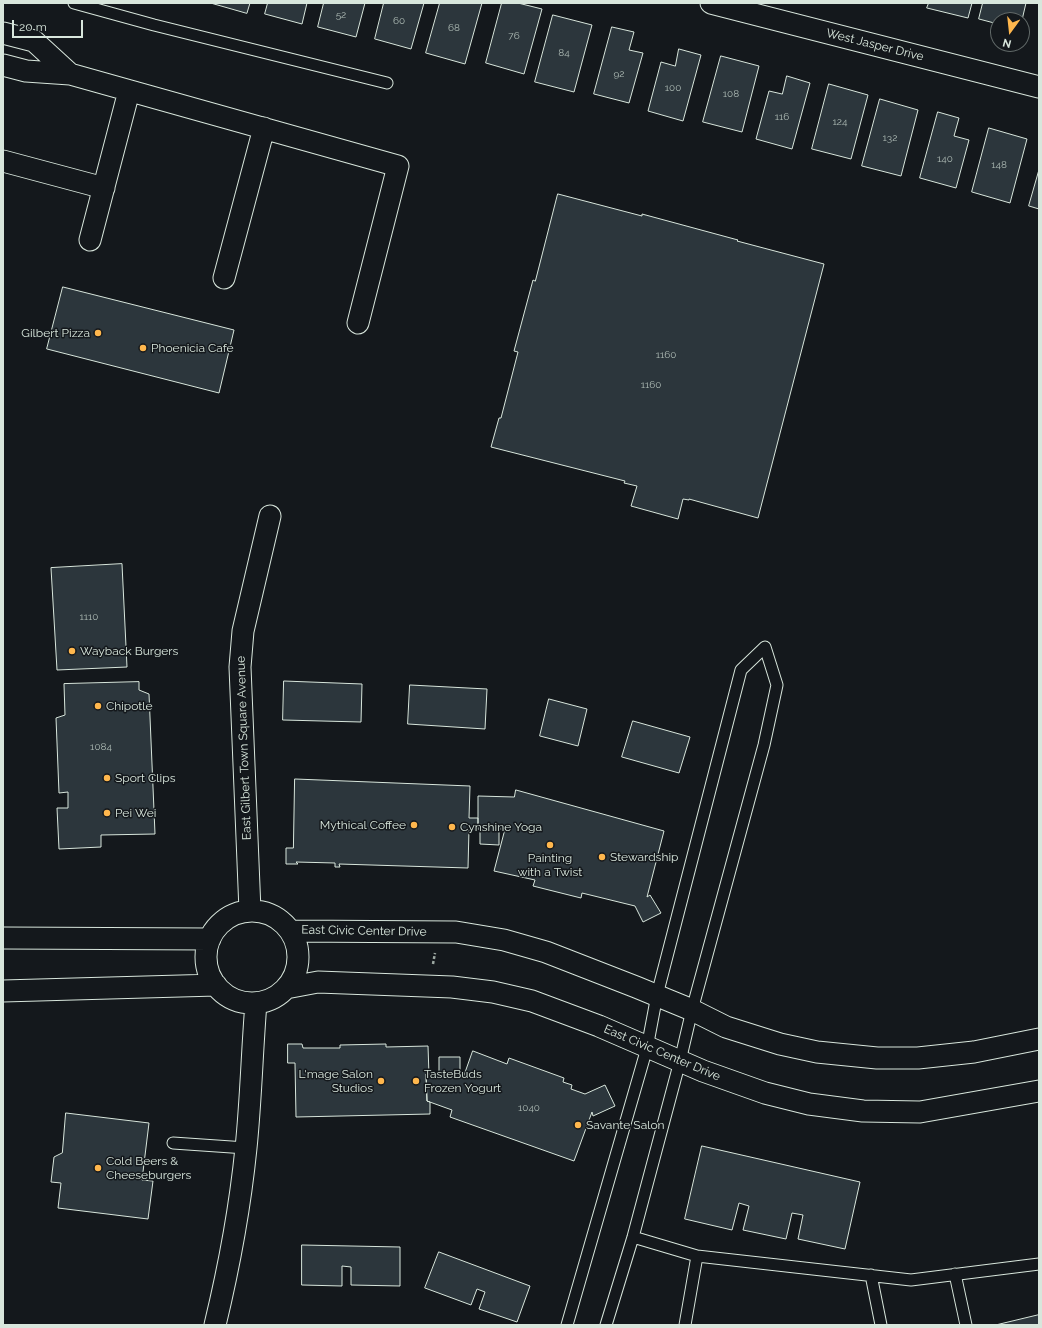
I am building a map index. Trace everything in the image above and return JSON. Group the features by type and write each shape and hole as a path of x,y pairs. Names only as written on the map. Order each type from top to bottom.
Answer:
{"street":[{"name":"West Jasper Drive","path":"711,3 1039,87"},
{"path":"3,33 34,41 70,74"},
{"path":"3,65 26,71 70,74 398,166 358,323"},
{"path":"90,240 129,91"},
{"path":"224,278 264,128"},
{"path":"3,161 104,188"},
{"name":"East Gilbert Town Square Avenue","path":"250,911 240,667 243,631 270,516"},
{"path":"250,911 266,912 279,919 290,930 297,945 298,960 295,975 278,996 256,1003 245,1002 234,999 224,993 216,985 210,974 206,950 210,939 217,928 226,919 237,913 250,911"},
{"name":"East Civic Center Drive","path":"290,930 456,932 504,940 546,952 657,995 726,1027 780,1044 817,1052 878,1058 918,1058 974,1052 1039,1039"},
{"path":"3,938 210,939"},
{"name":"East Civic Center Drive","path":"286,988 318,982 452,987 493,992 532,1001 599,1026 710,1074 765,1093 809,1104 863,1111 920,1112 1039,1091"},
{"path":"3,991 216,985"},
{"path":"215,1325 232,1242 246,1148 256,1003"}],"lane":[{"path":"74,3 154,25 387,83"},
{"path":"567,1325 647,1048 657,995 741,670 764,647 778,685 764,745 692,1010 680,1061 633,1237 606,1325"},
{"path":"173,1143 246,1148"},
{"path":"633,1237 697,1256 911,1280 1039,1264"},
{"path":"685,1325 697,1256"},
{"path":"955,1274 966,1325"},
{"path":"871,1275 881,1325"}],"path":[{"path":"433,966 435,952"}],"building":[{"path":"211,3 250,3 247,13"},
{"path":"268,3 307,3 302,24 265,14"},
{"path":"324,3 365,3 356,37 318,27"},
{"path":"384,3 424,3 411,49 375,39"},
{"path":"440,3 482,3 465,64 426,53"},
{"path":"502,3 518,3 542,9 524,74 486,63"},
{"path":"929,3 972,3 968,18 927,8"},
{"path":"983,3 1026,3 1024,12 990,12 990,22 979,19"},
{"path":"553,15 592,25 574,92 535,82"},
{"path":"612,27 634,32 629,50 643,53 629,103 594,94"},
{"path":"679,49 701,55 683,121 648,111 661,62 675,66"},
{"path":"721,56 759,66 742,132 703,122"},
{"path":"787,76 810,83 792,149 756,139 769,91 782,94"},
{"path":"829,84 868,95 851,159 812,149"},
{"path":"880,99 918,110 901,176 862,166"},
{"path":"938,112 959,118 954,136 969,140 956,188 920,178"},
{"path":"989,128 1027,139 1010,203 972,192"},
{"path":"1039,170 1039,209 1029,206"},
{"path":"558,194 642,216 642,214 824,264 758,518 689,499 683,499 678,519 631,506 637,486 624,483 625,481 491,447 499,418 501,418 518,352 514,351 533,280 535,281"},
{"path":"63,287 234,330 219,393 47,349"},
{"path":"122,564 127,667 57,670 51,568"},
{"path":"284,681 362,684 361,722 283,720"},
{"path":"139,682 139,690 149,694 155,834 101,835 101,847 59,849 57,808 68,808 68,792 59,793 56,718 65,715 64,684"},
{"path":"410,685 487,689 485,729 408,724"},
{"path":"549,699 587,709 578,746 540,736"},
{"path":"633,721 690,737 679,773 622,757"},
{"path":"295,779 470,786 469,818 478,818 478,829 469,829 468,868 339,864 340,867 335,867 335,863 296,862 298,864 286,864 286,848 293,848"},
{"path":"516,790 664,831 647,897 650,895 661,913 643,922 635,906 582,893 581,898 533,886 535,880 494,871 505,829 499,829 499,845 480,844 480,830 478,829 478,796 514,797"},
{"path":"288,1044 302,1044 303,1048 340,1048 340,1045 386,1044 386,1047 428,1046 429,1075 426,1074 427,1101 430,1102 430,1114 296,1117 295,1063 288,1063"},
{"path":"473,1051 507,1064 509,1058 564,1078 563,1082 572,1085 571,1089 585,1094 605,1085 615,1106 593,1116 592,1112 574,1161 450,1117 452,1110 427,1101 426,1074 437,1078 439,1072 439,1057 460,1057 460,1077 463,1077"},
{"name":"Cold Beers & Cheeseburgers","path":"66,1113 149,1123 142,1180 153,1181 148,1219 58,1208 61,1183 51,1182 54,1157 62,1153"},
{"path":"702,1146 860,1182 845,1249 798,1239 803,1215 792,1213 786,1239 743,1230 749,1206 739,1203 732,1230 685,1219"},
{"path":"302,1245 400,1247 400,1286 351,1285 351,1267 342,1266 342,1286 302,1285"},
{"path":"439,1252 530,1286 517,1322 479,1309 485,1292 477,1289 471,1305 425,1288"},
{"path":"1039,1315 1039,1325 996,1325"}],"place":[{"name":"Gilbert Pizza","path":"98,333"},
{"name":"Phoenicia Cafe","path":"143,348"},
{"name":"Wayback Burgers","path":"72,651"},
{"name":"Chipotle","path":"98,706"},
{"name":"Sport Clips","path":"107,778"},
{"name":"Pei Wei","path":"107,813"},
{"name":"Mythical Coffee","path":"414,825"},
{"name":"Cynshine Yoga","path":"452,827"},
{"name":"Painting with a Twist","path":"550,845"},
{"name":"Stewardship","path":"602,857"},
{"name":"L'mage Salon Studios","path":"381,1081"},
{"name":"TasteBuds Frozen Yogurt","path":"416,1081"},
{"name":"Savante Salon","path":"578,1125"},
{"name":"Cold Beers & Cheeseburgers","path":"98,1168"}]}
